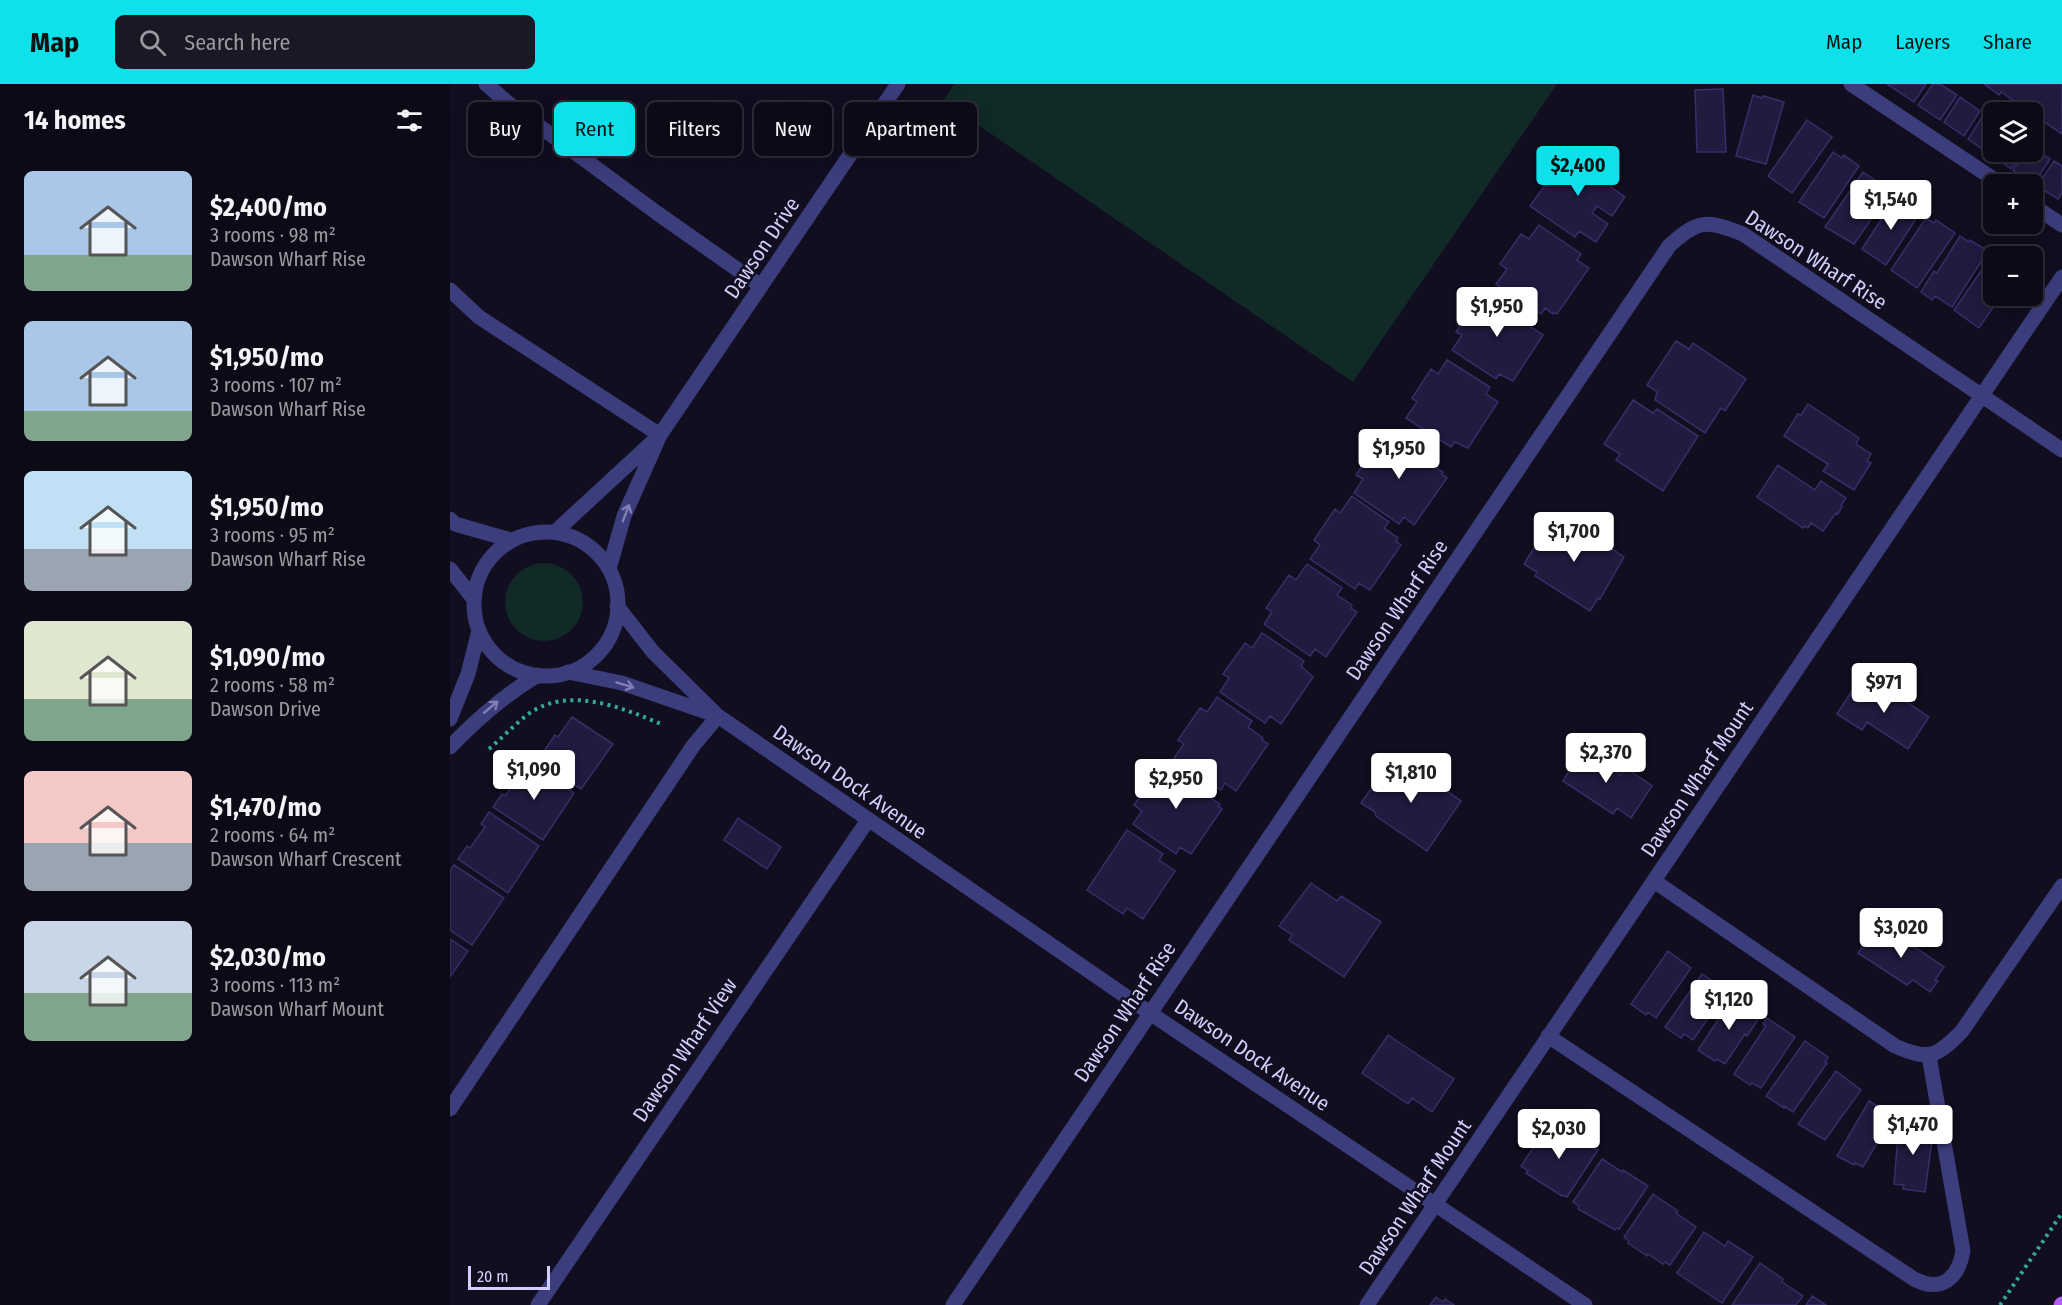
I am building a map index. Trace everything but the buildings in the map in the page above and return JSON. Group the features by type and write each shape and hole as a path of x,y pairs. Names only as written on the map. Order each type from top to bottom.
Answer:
{"street":[{"path":"486,84 629,193 761,286"},
{"name":"Dawson Drive","path":"609,569 624,516 660,435 898,84"},
{"path":"1851,84 1986,174"},
{"path":"2043,212 2062,225"},
{"name":"Dawson Wharf Rise","path":"953,1305 1669,246 1684,232 1705,223 1743,234 2062,450"},
{"name":"Dawson Wharf Mount","path":"1367,1305 2062,277"},
{"path":"450,290 479,316 660,435"},
{"name":"Dawson Drive","path":"555,532 660,435"},
{"path":"450,519 456,524 511,540"},
{"path":"532,532 555,532 577,538 596,551 609,569 617,590 618,613 610,637 595,657 568,672 550,676 526,674 503,663 486,645 476,622 473,598 479,574 493,554 511,540 532,532"},
{"path":"450,569 473,598"},
{"name":"Dawson Dock Avenue","path":"617,606 653,652 718,716 1150,1013 1585,1305"},
{"path":"450,719 468,674 479,630"},
{"name":"Dawson Dock Avenue","path":"568,672 622,683 718,716"},
{"path":"450,747 501,699 538,675"},
{"path":"450,1109 693,746 718,716"},
{"name":"Dawson Wharf View","path":"538,1305 868,819"},
{"path":"1654,881 1895,1047 1912,1054 1929,1056 1947,1047 1962,1031 2062,886"},
{"path":"1548,1036 1914,1279 1935,1286 1951,1278 1963,1251 1929,1056"}],"path":[{"path":"489,749 528,713 574,698 625,709 661,724"},
{"path":"2000,1305 2062,1213"}],"green space":[{"path":"954,84 1557,84 1353,382 977,124 977,102 943,101"},
{"path":"544,563 559,566 571,575 580,587 583,602 580,617 571,629 559,638 544,641 529,638 517,629 508,617 505,602 508,587 517,575 529,566"}]}
